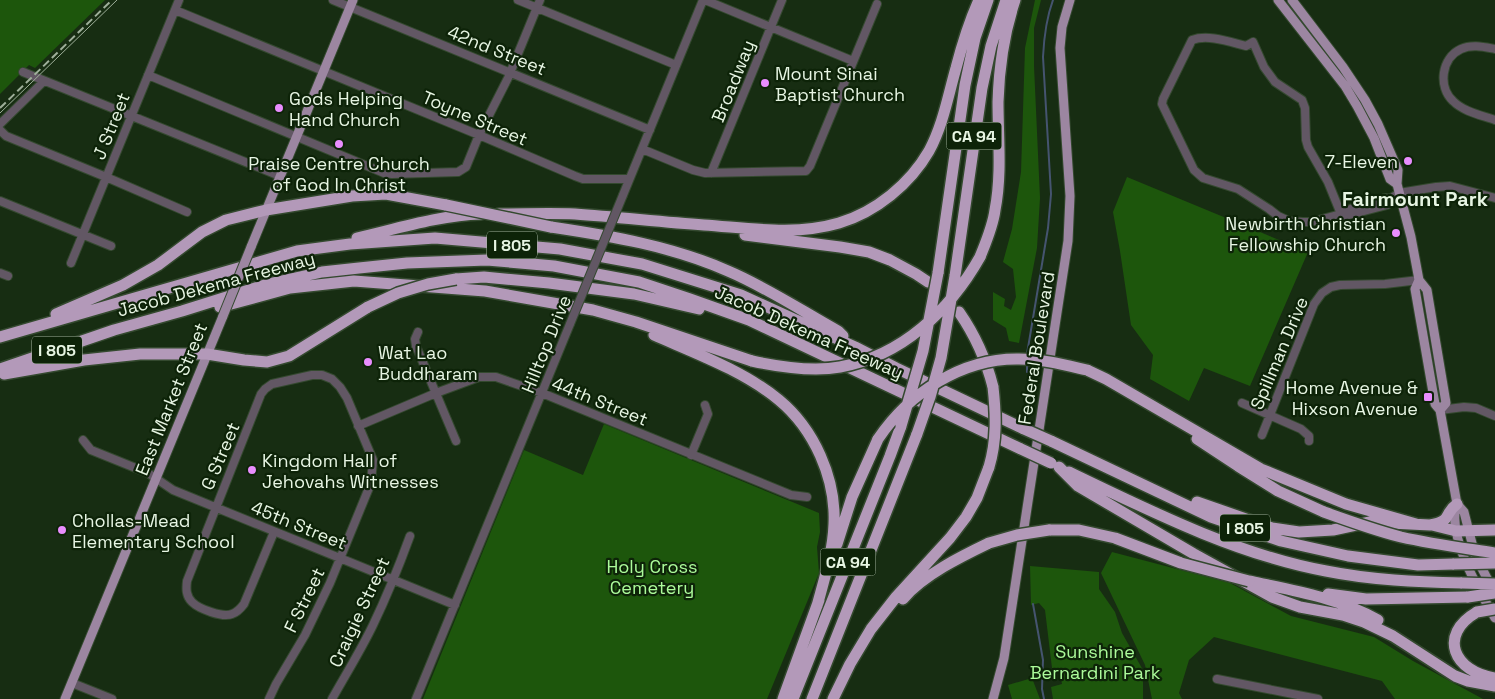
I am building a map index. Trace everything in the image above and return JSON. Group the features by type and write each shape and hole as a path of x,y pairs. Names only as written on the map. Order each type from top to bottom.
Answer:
{"highway":[{"path":"297,251 424,222 470,214 555,213 772,230 819,228 839,223 861,214 893,194 911,177 925,158 944,116 964,39 979,0"},
{"name":"CA 94","path":"793,699 887,465 901,426 923,352 938,273 965,85 976,38 988,0"},
{"name":"CA 94","path":"812,699 917,434 941,358 955,276 982,88 991,46 1006,0"},
{"path":"114,330 190,315 290,288 354,281 485,292 585,308 752,361 795,368 828,368 853,364 878,356 915,333 938,314 961,288 980,257 987,239 995,211 999,182 998,100 1000,70 1006,34 1015,0"},
{"path":"4,336 123,286 158,265 202,232 226,220 266,210 352,196 386,194 644,244 682,254 714,265 754,283 838,332 855,347"},
{"path":"636,220 860,250 890,260 928,282"},
{"name":"Jacob Dekema Freeway","path":"4,336 297,251 350,244 435,238 560,249 642,264 722,289 778,311 855,347 904,373 1211,517 1281,541 1357,557 1418,565 1495,563"},
{"name":"Jacob Dekema Freeway","path":"0,368 114,330 268,284 322,272 407,263 487,260 554,266 639,282 749,320 1148,510 1226,542 1275,559 1326,571 1401,582 1495,584"},
{"path":"0,375 84,360 132,354 207,354 267,362 289,356 368,307 398,293 428,284 456,279 484,278 521,281 634,294 749,320"},
{"path":"833,699 850,664 878,620 966,517 977,498 990,467 996,419 993,387 974,335 958,312"},
{"path":"614,316 635,328 708,359 760,386 791,411 806,430 822,461 830,483 834,509 831,547 817,606"},
{"path":"783,699 817,606 852,497 878,439 892,420 920,393 946,378 974,366 1017,359 1044,361 1087,370 1261,468 1346,504 1416,524"},
{"path":"1121,388 1278,491 1324,512 1402,537 1439,545 1495,553"},
{"path":"1055,465 1078,486 1272,597 1294,605 1343,615 1376,627 1462,679 1495,686"},
{"path":"1120,474 1272,528 1299,532 1333,530 1370,522 1430,524 1444,521 1452,507 1457,504"},
{"path":"1430,524 1456,531 1495,530"},
{"path":"850,664 907,594 937,571 989,542 1049,530 1079,530 1115,538 1181,563 1249,581 1291,589 1366,599 1468,597 1495,594"},
{"path":"1291,589 1344,605 1375,618 1444,668"},
{"path":"1495,609 1477,612 1467,618 1455,636 1455,647 1463,665 1484,676 1495,678"}],"main road":[{"name":"Federal Boulevard","path":"993,699 1004,658 1068,242 1070,196 1060,48 1062,27 1070,0"},
{"path":"1278,0 1345,86 1368,126 1390,179 1398,189"},
{"path":"1292,0 1366,100 1398,170 1398,189 1411,237 1419,280 1415,289 1435,404 1440,410 1457,504 1454,513 1456,531 1459,544 1495,618"},
{"name":"East Market Street","path":"65,699 352,3"},
{"path":"1457,504 1464,512 1474,555 1495,594"}],"street":[{"name":"J Street","path":"71,263 179,0"},
{"name":"42nd Street","path":"333,0 352,3 510,72 650,130"},
{"path":"518,0 538,4 676,65"},
{"path":"704,0 853,61"},
{"name":"Hilltop Drive","path":"416,699 704,0"},
{"name":"Broadway","path":"711,172 782,0"},
{"path":"148,75 384,173 458,172 466,166 510,72 538,4"},
{"path":"642,149 705,173 806,170 810,166 877,4"},
{"name":"Toyne Street","path":"175,10 575,176 583,178 629,179"},
{"path":"1342,214 1328,182 1308,147 1305,108 1302,100 1275,82 1264,67 1253,42 1246,46 1208,38 1192,40 1162,104 1194,170 1203,178 1238,188 1278,216 1289,221 1311,222 1342,214 1345,216 1387,204 1398,189 1450,186 1495,198"},
{"path":"1495,49 1476,46 1460,49 1451,57 1444,72 1443,81 1448,96 1454,102 1463,108 1495,120"},
{"path":"23,72 280,176"},
{"path":"0,124 44,81"},
{"path":"0,130 6,136 106,176 187,212"},
{"path":"0,201 112,246"},
{"name":"Spillman Drive","path":"1262,435 1314,304 1322,293 1331,287 1340,285 1385,284 1419,280"},
{"path":"418,332 415,339 416,346 456,441"},
{"name":"G Street","path":"274,532 244,604 239,610 233,614 220,615 196,606 191,602 186,590 187,581 261,394 265,389 272,384 322,374 332,379 340,387 347,398 358,426"},
{"name":"44th Street","path":"358,426 436,393 479,378 496,377 542,393 791,495 806,497"},
{"path":"1242,404 1301,429 1308,436 1309,441"},
{"path":"691,454 708,414 706,405"},
{"path":"1440,410 1476,408 1495,416"},
{"name":"F Street","path":"269,699 314,617 371,483 373,460 358,426"},
{"name":"45th Street","path":"84,440 91,450 148,473 173,490 454,605"},
{"name":"Craigie Street","path":"332,699 360,652 374,623 410,536"},
{"path":"1217,679 1318,699"},
{"path":"72,683 112,699"}],"green space":[{"path":"0,0 105,0 35,68 29,65 0,94"},
{"path":"1035,0 1041,0 1034,28 1040,198 1037,248 1019,343 1009,341 1006,328 993,320 993,292 1005,299 1004,306 1011,310 1016,297 1013,269 1003,262 1012,229 1021,172 1025,48"},
{"path":"1127,177 1308,252 1250,386 1204,368 1189,401 1150,379 1153,355 1131,325 1113,212"},
{"name":"Holy Cross Cemetery","path":"604,424 819,513 820,532 817,547 819,573 767,699 423,699 524,450 583,475"},
{"path":"1112,552 1230,583 1291,616 1374,637 1413,661 1483,699 1395,699 1382,681 1214,637 1189,660 1179,693 1182,699 1152,699 1145,665 1101,573"},
{"name":"Sunshine Bernardini Park","path":"1030,566 1099,572 1099,589 1115,612 1122,633 1143,670 1143,699 1053,699 1051,687 1062,684 1059,668 1052,668 1045,610 1039,603 1031,605"},
{"path":"1032,678 1040,699 1012,699 1008,685"}],"waterway":[{"path":"1027,354 1048,228 1051,194 1043,57 1046,28 1053,0"},
{"path":"1027,364 1027,372"},
{"path":"1033,604 1043,660 1042,689 1044,699"}],"tram line":[{"path":"0,113 117,0"}],"railway":[{"path":"0,108 112,0"}],"place":[{"name":"Mount Sinai Baptist Church","path":"765,83"},
{"name":"Gods Helping Hand Church","path":"279,108"},
{"name":"Praise Centre Church of God In Christ","path":"339,144"},
{"name":"7-Eleven","path":"1408,161"},
{"name":"Newbirth Christian Fellowship Church","path":"1396,233"},
{"name":"Wat Lao Buddharam","path":"368,362"},
{"name":"Home Avenue & Hixson Avenue","path":"1428,397"},
{"name":"Kingdom Hall of Jehovahs Witnesses","path":"252,470"},
{"name":"Chollas-Mead Elementary School","path":"62,530"}],"district":[{"name":"Fairmount Park","path":"1415,199"}]}
